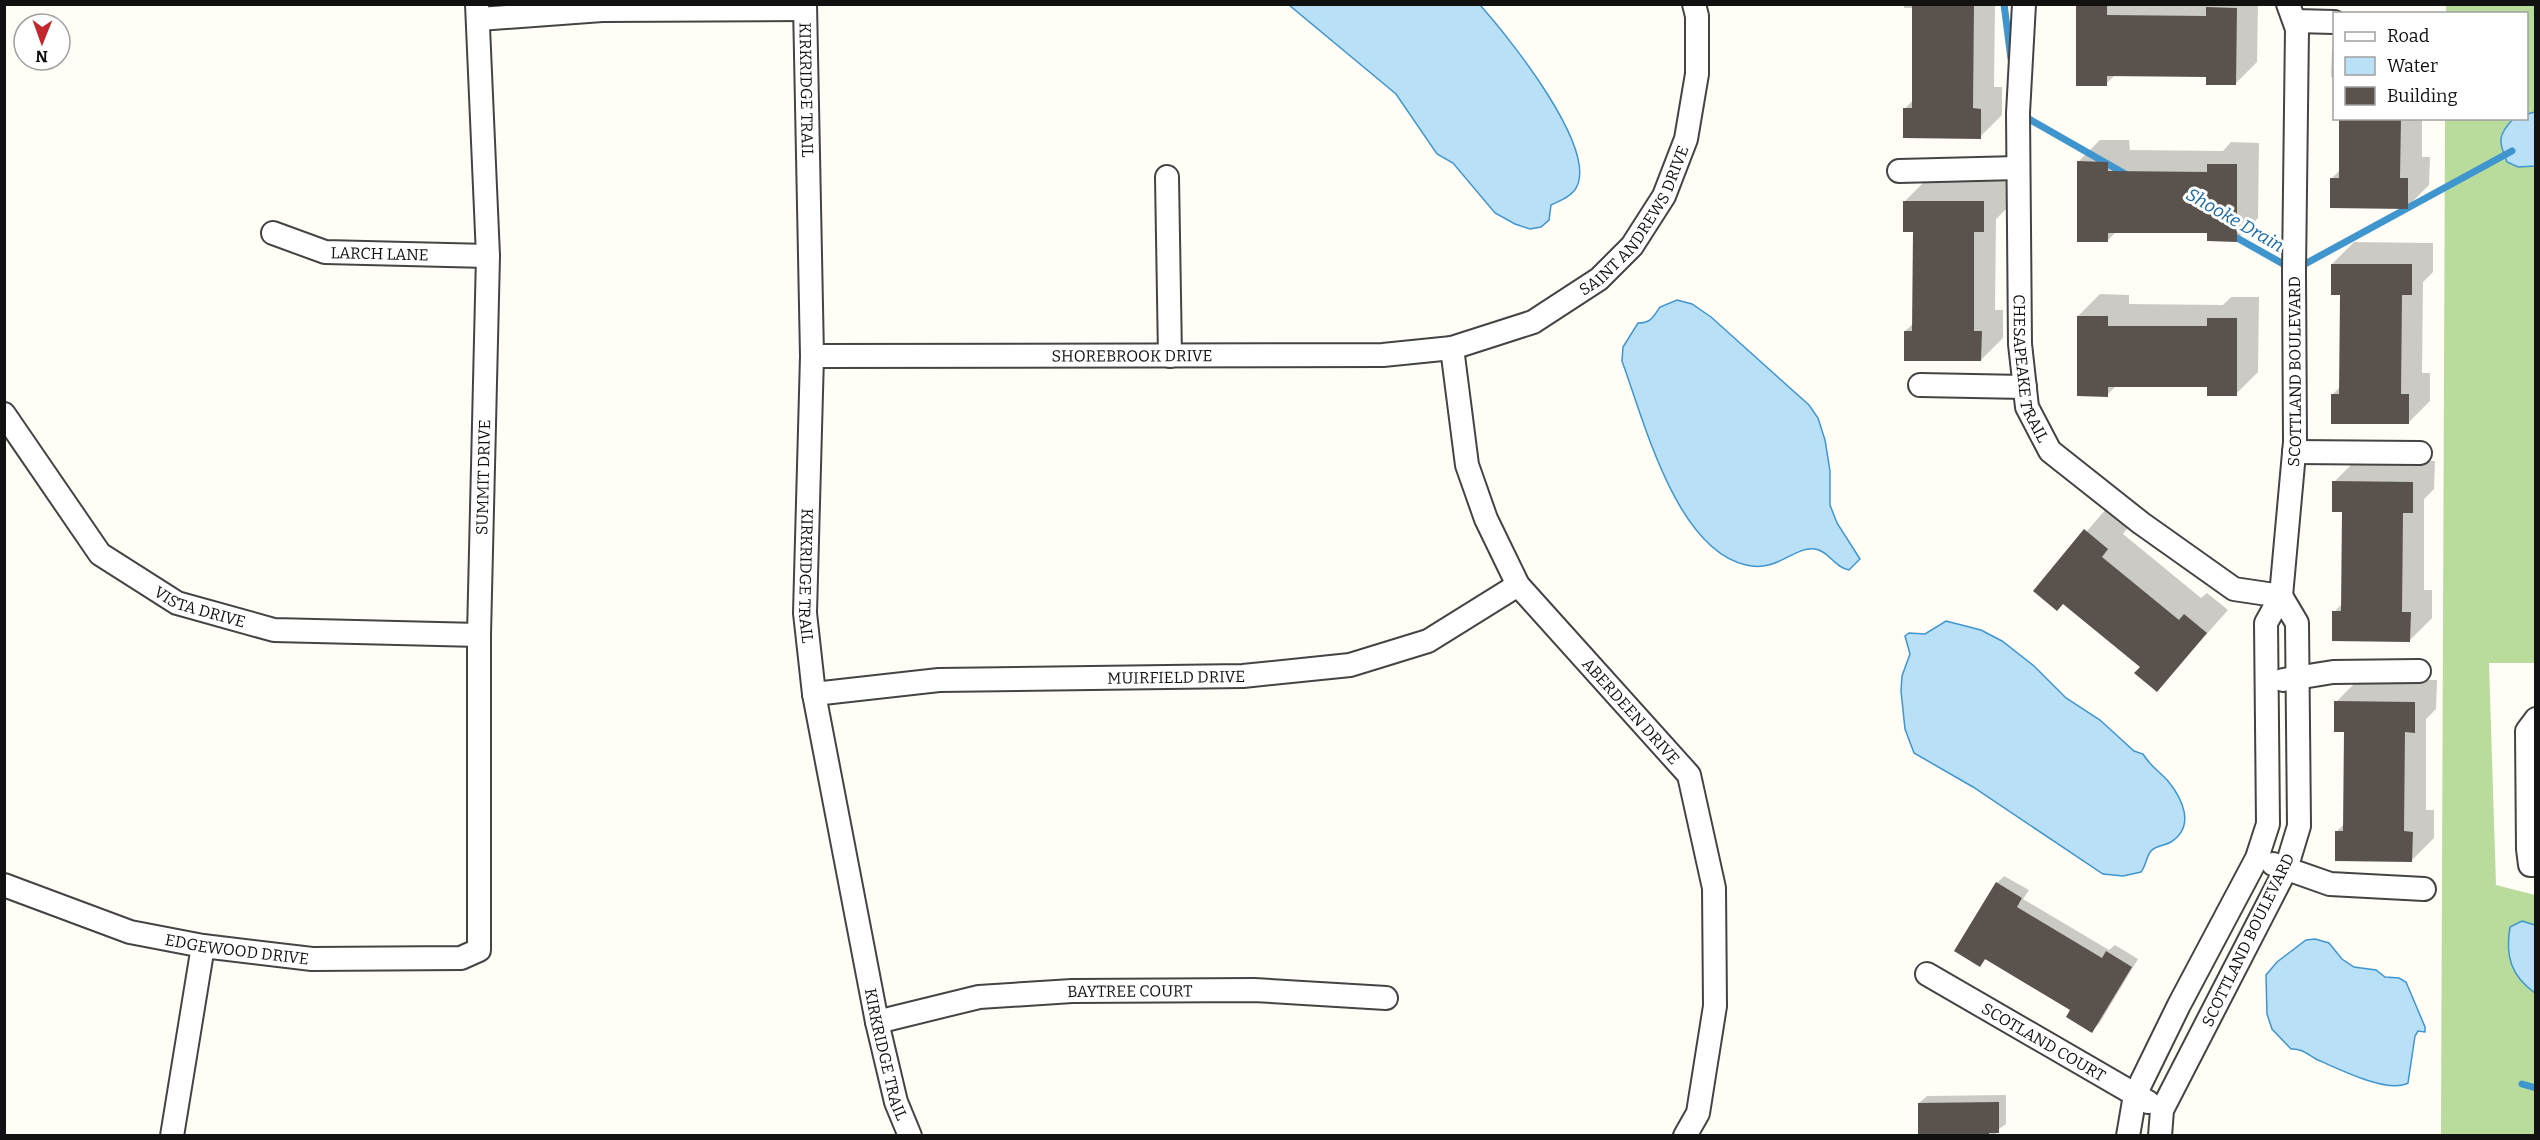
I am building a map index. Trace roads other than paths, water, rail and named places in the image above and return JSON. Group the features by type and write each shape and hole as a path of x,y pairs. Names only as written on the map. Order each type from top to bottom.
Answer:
{"street":[{"name":"SAINT ANDREWS DRIVE","path":"1452,348 1533,322 1599,279 1632,246 1664,196 1686,139 1697,74 1694,4"},
{"name":"CHESAPEAKE TRAIL","path":"2024,4 2018,113 2018,168 2020,344 2027,407 2050,451 2141,523 2234,589 2281,596"},
{"path":"478,12 805,7"},
{"name":"KIRKRIDGE TRAIL","path":"805,7 812,356 805,614 814,694 877,1022 896,1102 910,1136"},
{"name":"SUMMIT DRIVE","path":"478,12 488,255 479,635 478,950"},
{"path":"2292,13 2333,22"},
{"name":"SCOTTLAND BOULEVARD","path":"2128,1136 2135,1095 2179,1005 2257,858 2268,824 2266,623 2281,596 2294,452 2297,29 2292,13"},
{"path":"1899,171 2018,168"},
{"path":"1167,177 1170,356"},
{"name":"LARCH LANE","path":"273,233 325,252 488,255"},
{"name":"SHOREBROOK DRIVE","path":"812,356 1383,355 1452,348"},
{"name":"ABERDEEN DRIVE","path":"1452,348 1467,465 1486,519 1518,585 1689,775 1714,888 1715,1006 1698,1113 1685,1136"},
{"path":"1920,385 2025,387"},
{"name":"VISTA DRIVE","path":"4,414 100,554 177,603 274,630 479,635"},
{"path":"2294,452 2420,453"},
{"name":"MUIRFIELD DRIVE","path":"814,694 939,680 1243,676 1350,665 1428,641 1518,585"},
{"name":"SCOTTLAND BOULEVARD","path":"2160,1136 2162,1110 2286,868 2299,826 2297,623 2281,596"},
{"path":"2267,681 2298,680 2333,672 2419,671"},
{"path":"2535,719 2527,731 2528,849 2530,865 2535,865"},
{"path":"2257,858 2330,884 2424,889"},
{"name":"EDGEWOOD DRIVE","path":"4,885 130,932 203,946 312,959 461,958 478,950"},
{"path":"172,1136 203,946"},
{"name":"SCOTLAND COURT","path":"1927,974 2162,1110"},
{"name":"BAYTREE COURT","path":"877,1022 979,997 1072,991 1254,990 1386,998"}],"water":[{"path":"1289,5 1480,5 1529,67 1564,124 1576,150 1580,174 1574,191 1566,198 1551,205 1549,220 1541,227 1530,229 1495,213 1453,163 1437,154 1396,94"},
{"path":"2535,112 2535,166 2518,167 2507,162 2501,139 2504,130 2512,120 2528,120 2528,114"},
{"path":"1677,300 1692,304 1711,317 1809,405 1818,418 1825,440 1830,471 1830,505 1837,523 1860,559 1849,570 1815,549 1800,551 1776,563 1746,565 1721,554 1700,535 1682,509 1652,448 1622,361 1623,347 1638,323 1649,321 1660,307"},
{"path":"1946,621 1981,630 2002,641 2034,666 2066,698 2100,720 2134,751 2143,754 2168,781 2182,804 2185,820 2183,828 2171,842 2151,851 2141,872 2123,876 2103,874 1973,787 1914,753 1905,729 1901,691 1902,676 1910,654 1905,636 1909,633 1925,634"},
{"path":"2522,921 2535,925 2535,993 2520,980 2509,956 2510,927"},
{"path":"2315,939 2329,943 2342,959 2354,967 2376,970 2385,977 2399,978 2406,982 2425,1027 2425,1032 2418,1031 2415,1036 2408,1083 2388,1085 2375,1083 2349,1073 2301,1050 2291,1049 2272,1029 2267,1014 2266,975 2277,962 2306,940"}],"waterway":[{"name":"Shooke Drain","path":"2004,4 2011,59"},
{"name":"Shooke Drain","path":"2022,115 2127,175"},
{"name":"Shooke Drain","path":"2230,234 2294,270 2512,151"},
{"path":"2522,1084 2536,1088"}]}
